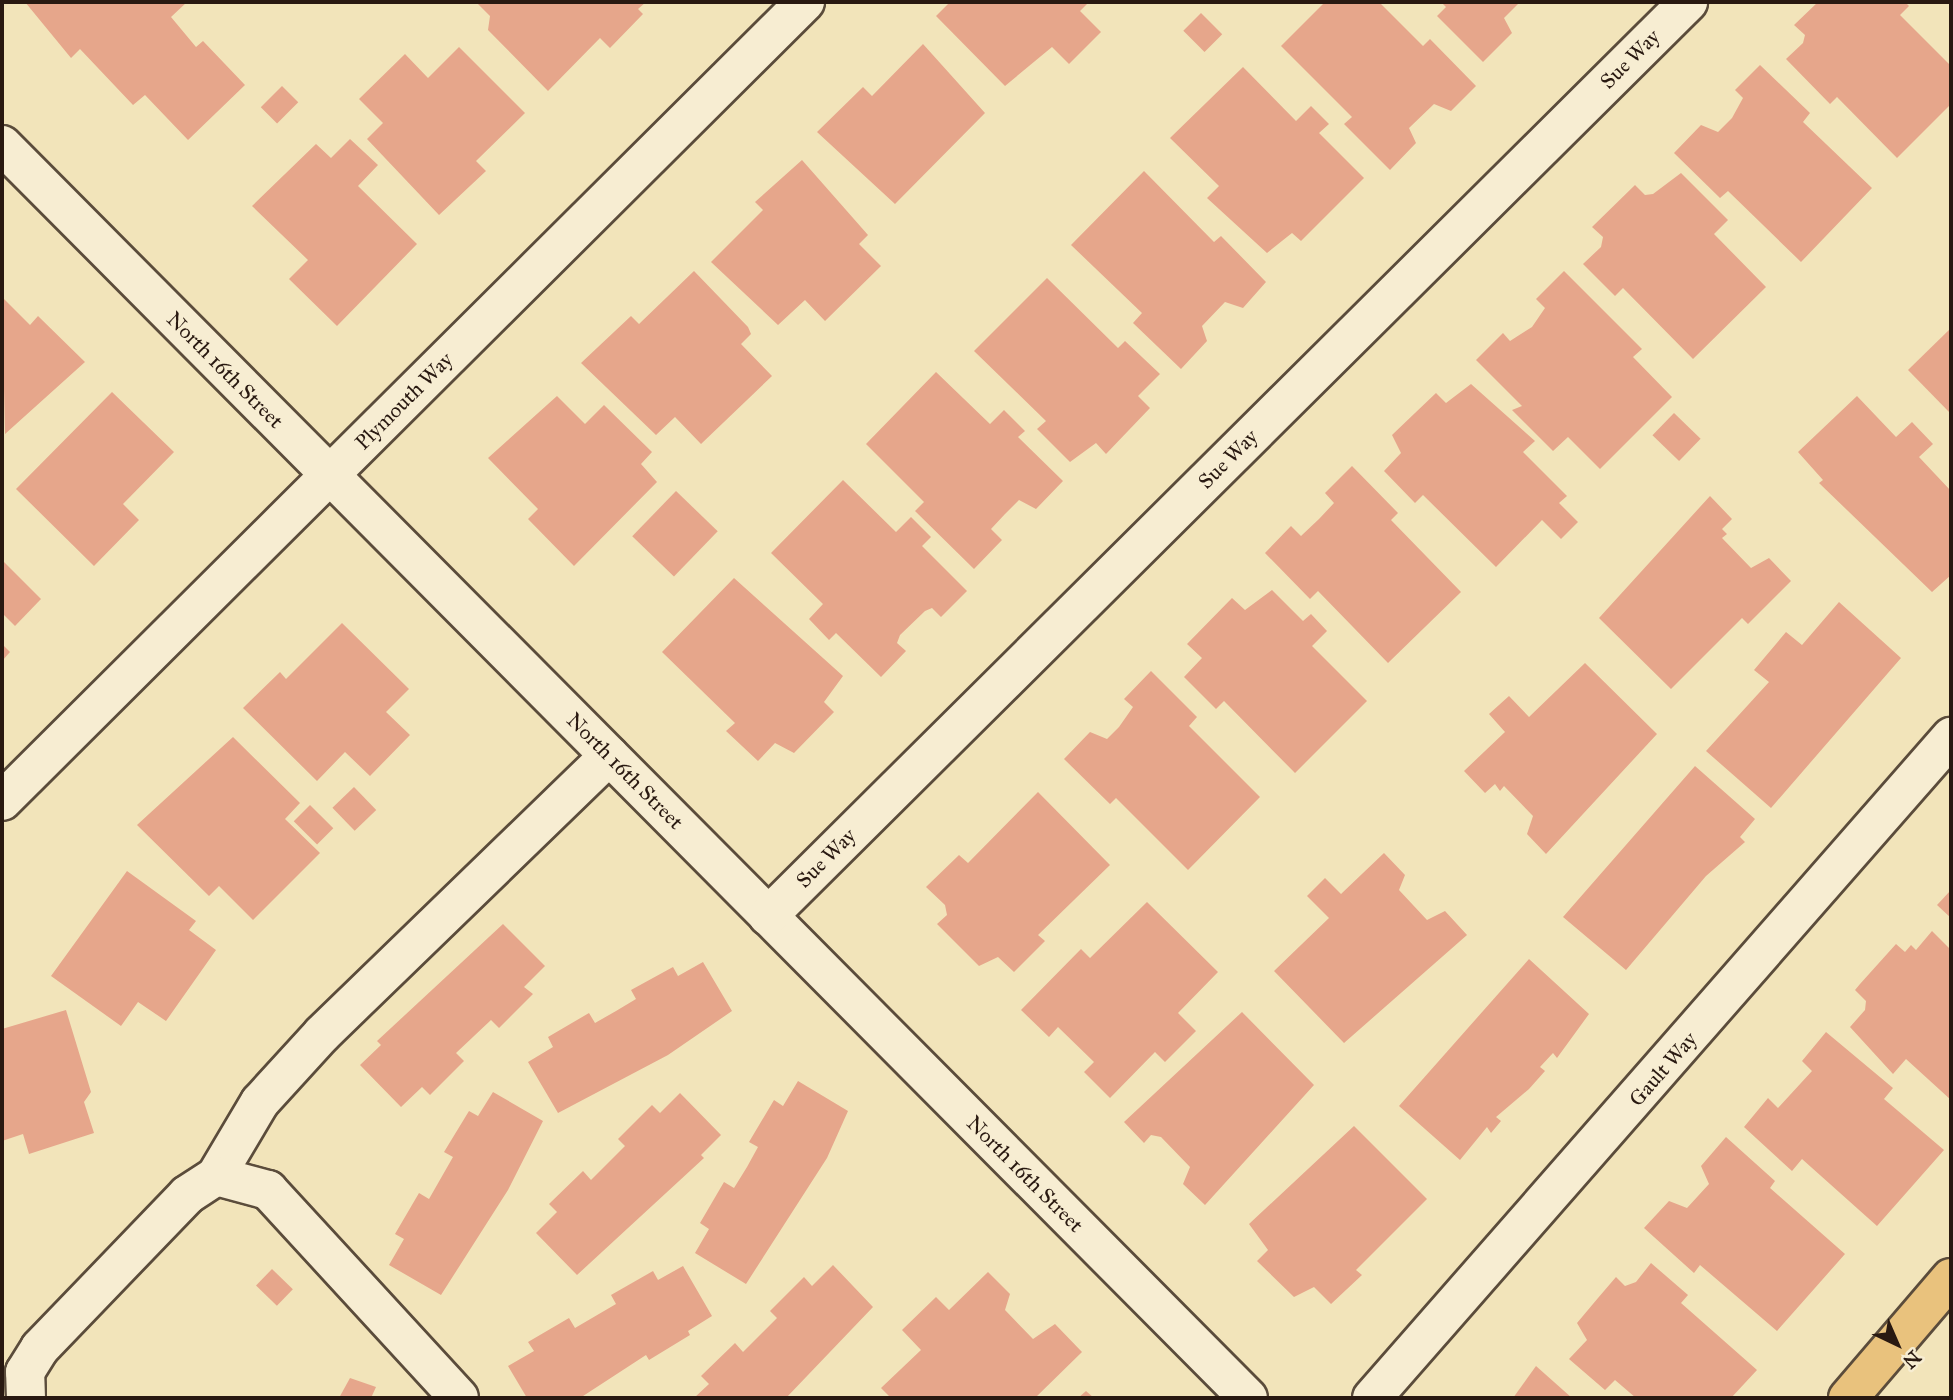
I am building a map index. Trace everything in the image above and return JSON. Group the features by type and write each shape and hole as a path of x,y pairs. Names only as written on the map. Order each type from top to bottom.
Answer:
{"main road":[{"path":"1848,1398 1951,1278"}],"street":[{"name":"Plymouth Way","path":"2,801 805,2"},
{"name":"Sue Way","path":"768,916 1688,2"},
{"name":"North 16th Street","path":"2,145 1248,1398"},
{"name":"Gault Way","path":"1372,1398 1951,737"},
{"path":"26,1398 25,1372 40,1348 187,1195 216,1176 260,1102 322,1034 609,755"},
{"path":"216,1176 268,1191 459,1398"}],"building":[{"path":"25,2 187,2 171,17 196,47 203,41 245,85 188,140 145,95 133,105 80,49 71,58"},
{"path":"476,2 646,2 638,9 643,14 610,48 600,38 548,91 488,30 490,16"},
{"path":"950,2 1089,2 1080,11 1101,32 1069,64 1052,47 1005,86 936,16"},
{"path":"1325,2 1379,2 1423,46 1430,39 1476,86 1451,111 1434,104 1409,128 1416,143 1390,170 1344,124 1352,117 1281,46"},
{"path":"1441,2 1520,2 1504,18 1512,33 1483,62 1437,16 1446,7"},
{"path":"1818,2 1905,2 1909,6 1900,15 1951,66 1951,104 1897,158 1837,97 1830,104 1786,59 1803,43 1805,35 1794,25"},
{"path":"1201,13 1222,34 1205,52 1183,31"},
{"path":"923,44 985,113 895,204 817,132 863,87 872,96"},
{"path":"459,47 525,113 476,161 486,171 439,215 367,139 383,123 359,99 405,54 428,78"},
{"path":"1760,65 1810,113 1803,122 1872,188 1801,262 1728,191 1720,198 1674,153 1701,125 1718,132 1732,118 1743,98 1735,90"},
{"path":"1243,67 1296,121 1311,106 1329,124 1319,133 1364,178 1301,241 1292,233 1267,253 1207,198 1219,186 1170,138"},
{"path":"282,86 298,102 277,123 261,107"},
{"path":"350,139 378,165 358,186 417,244 337,326 289,279 308,260 252,206 316,144 331,158"},
{"path":"802,160 868,235 859,244 881,266 825,321 805,300 778,325 711,262 763,210 755,202"},
{"path":"1144,171 1214,242 1221,236 1266,282 1243,308 1225,302 1202,326 1207,341 1181,369 1133,323 1142,313 1071,245"},
{"path":"1681,173 1728,220 1714,234 1766,287 1693,359 1623,288 1615,296 1583,264 1601,247 1603,237 1592,227 1635,185 1645,195 1653,194"},
{"path":"694,271 748,327 751,334 741,344 772,376 701,444 675,417 656,435 581,363 631,316 639,324"},
{"path":"1564,271 1642,349 1633,357 1672,397 1600,469 1568,437 1553,451 1512,410 1522,406 1476,360 1503,333 1510,341 1532,327 1545,308 1536,299"},
{"path":"1047,278 1118,348 1125,341 1160,374 1138,396 1150,408 1106,454 1096,443 1070,462 1037,429 1046,421 974,351"},
{"path":"2,297 30,325 38,316 85,362 5,434"},
{"path":"1951,328 1951,414 1908,370"},
{"path":"936,372 990,424 1004,410 1025,431 1018,437 1063,481 1036,509 1019,500 991,529 1002,540 974,569 915,511 924,502 866,444"},
{"path":"1471,384 1535,441 1523,452 1567,496 1559,503 1578,522 1561,539 1542,520 1496,567 1423,495 1415,503 1384,471 1401,453 1392,435 1436,393 1446,403"},
{"path":"112,392 174,452 123,504 139,520 94,566 16,489"},
{"path":"557,396 585,424 604,405 652,452 641,464 657,482 574,566 528,519 538,509 488,458"},
{"path":"1857,396 1896,437 1912,422 1933,444 1919,457 1951,491 1951,575 1932,592 1819,483 1823,480 1798,452"},
{"path":"1674,413 1701,439 1679,461 1652,435"},
{"path":"1352,466 1398,513 1391,520 1461,592 1388,663 1318,591 1310,599 1265,553 1291,526 1301,536 1319,519 1334,503 1325,493"},
{"path":"843,480 896,532 911,517 931,537 922,546 967,591 941,617 932,608 925,611 900,635 897,643 906,651 881,677 836,633 829,640 809,619 823,604 771,553"},
{"path":"676,491 718,531 674,577 632,536"},
{"path":"1710,496 1732,519 1722,529 1727,534 1722,538 1751,568 1769,558 1791,581 1748,624 1742,618 1671,689 1599,618"},
{"path":"2,560 41,599 15,626 2,613"},
{"path":"734,578 843,676 824,702 834,712 794,753 775,743 758,761 726,731 735,723 662,652"},
{"path":"1272,590 1303,621 1311,614 1327,631 1312,646 1367,701 1295,773 1224,701 1216,709 1184,677 1202,658 1187,644 1232,598 1245,610"},
{"path":"1839,602 1901,658 1771,808 1706,751 1769,682 1754,670 1786,632 1802,645"},
{"path":"342,623 409,689 386,712 410,735 370,776 345,752 317,781 243,708 280,672 286,679"},
{"path":"2,644 10,652 2,661"},
{"path":"1585,663 1657,734 1546,854 1527,834 1533,816 1504,786 1500,791 1495,784 1485,793 1464,771 1505,732 1489,714 1509,696 1529,717"},
{"path":"1151,671 1197,717 1189,726 1260,797 1188,870 1116,798 1110,804 1064,759 1090,732 1107,739 1119,727 1133,707 1124,699"},
{"path":"233,737 300,803 285,819 320,853 253,920 219,886 209,896 137,825"},
{"path":"1695,766 1755,819 1740,837 1745,842 1706,876 1626,970 1563,917"},
{"path":"354,787 376,810 355,831 332,808"},
{"path":"1038,792 1110,865 1038,935 1045,941 1014,972 998,957 979,966 937,924 947,915 945,905 926,887 959,855 968,863"},
{"path":"310,805 333,828 317,845 294,821"},
{"path":"1384,853 1405,875 1399,890 1427,920 1445,911 1467,935 1344,1043 1274,971 1329,918 1307,896 1325,878 1341,894"},
{"path":"127,871 196,921 189,930 216,950 166,1021 138,1002 121,1026 51,976"},
{"path":"1951,890 1951,918 1937,905"},
{"path":"1147,902 1218,972 1178,1013 1196,1031 1165,1062 1155,1052 1110,1098 1084,1072 1094,1062 1058,1027 1049,1037 1021,1010 1081,949 1090,958"},
{"path":"503,924 545,966 524,987 533,994 499,1028 491,1020 456,1053 464,1061 430,1095 422,1087 401,1107 360,1065 381,1045 377,1041"},
{"path":"1932,931 1951,950 1951,1100 1906,1059 1893,1074 1850,1027 1865,1010 1866,1001 1855,990 1860,984 1896,944 1905,952 1911,945 1916,950"},
{"path":"1529,959 1589,1014 1557,1058 1553,1053 1540,1067 1545,1071 1529,1089 1496,1117 1501,1121 1491,1133 1487,1127 1460,1160 1399,1106"},
{"path":"703,962 732,1011 668,1055 558,1113 528,1062 553,1047 548,1037 589,1013 595,1023 636,999 631,990 673,967 678,976"},
{"path":"66,1010 91,1092 84,1102 94,1133 29,1154 23,1134 2,1141 2,1029"},
{"path":"1242,1012 1314,1085 1205,1205 1183,1184 1190,1167 1161,1137 1151,1135 1144,1143 1124,1122"},
{"path":"1826,1032 1893,1088 1884,1099 1944,1150 1877,1226 1802,1159 1792,1171 1744,1127 1768,1098 1778,1108 1812,1071 1802,1061"},
{"path":"798,1081 848,1111 827,1158 746,1284 695,1253 709,1229 700,1223 724,1182 734,1188 747,1167 758,1147 749,1142 774,1100 783,1106"},
{"path":"493,1092 543,1121 508,1190 441,1295 389,1265 404,1239 395,1234 419,1193 429,1199 453,1157 444,1152 469,1111 478,1116"},
{"path":"680,1093 721,1135 701,1155 704,1158 577,1275 536,1233 557,1212 549,1204 583,1171 591,1180 625,1146 618,1139 652,1105 660,1113"},
{"path":"1354,1126 1427,1199 1356,1270 1362,1275 1331,1304 1314,1287 1294,1297 1257,1261 1268,1250 1249,1224"},
{"path":"1726,1137 1775,1181 1770,1188 1845,1254 1777,1331 1700,1265 1694,1273 1644,1228 1669,1201 1687,1208 1709,1184 1701,1166"},
{"path":"1651,1263 1688,1295 1681,1303 1757,1370 1731,1398 1636,1398 1615,1380 1605,1390 1569,1359 1587,1340 1577,1323 1598,1298 1616,1277 1625,1286 1636,1282"},
{"path":"833,1265 873,1307 786,1398 694,1398 709,1384 701,1376 735,1343 743,1352 777,1318 770,1311 804,1277 812,1286"},
{"path":"683,1266 712,1316 688,1331 690,1335 649,1360 646,1355 580,1398 527,1398 508,1366 534,1351 528,1342 569,1318 575,1328 616,1304 611,1295 653,1271 658,1280"},
{"path":"272,1269 293,1289 277,1306 256,1286"},
{"path":"988,1272 1010,1294 1005,1310 1033,1339 1055,1324 1082,1352 1035,1398 891,1398 881,1388 921,1350 902,1330 936,1297 949,1310"},
{"path":"1536,1366 1572,1398 1513,1398"},
{"path":"350,1378 376,1387 371,1398 339,1398"},
{"path":"1086,1391 1094,1398 1078,1398"}]}
